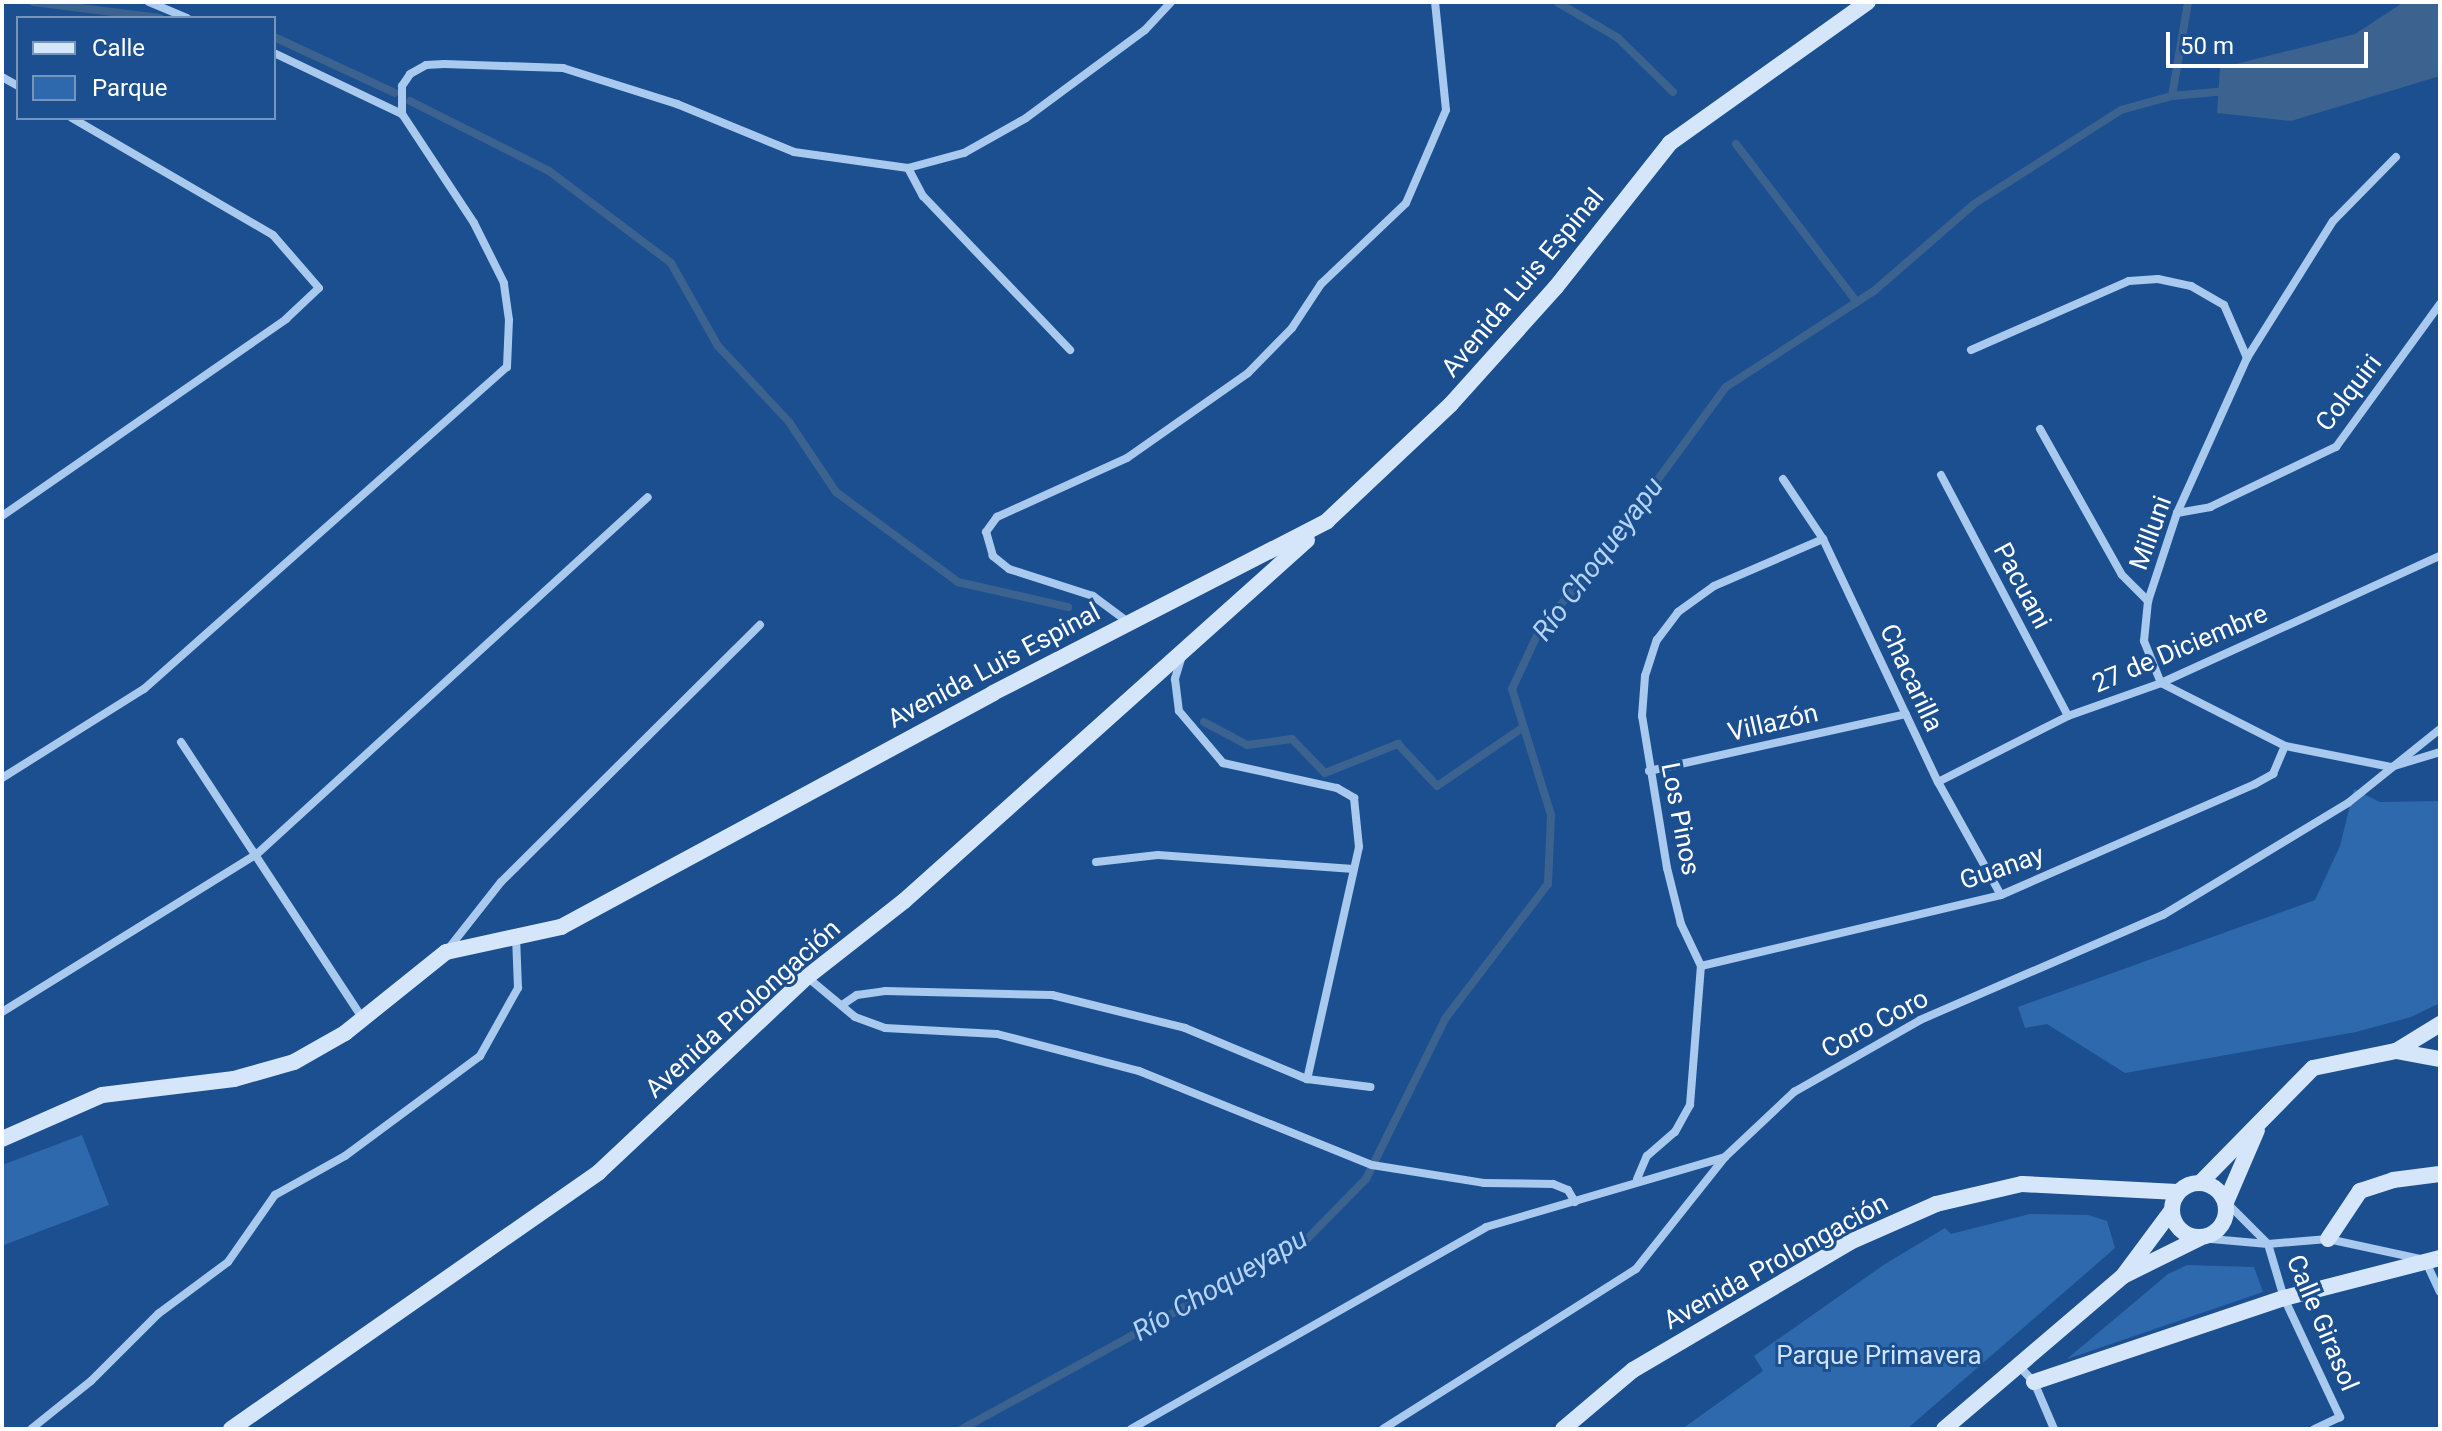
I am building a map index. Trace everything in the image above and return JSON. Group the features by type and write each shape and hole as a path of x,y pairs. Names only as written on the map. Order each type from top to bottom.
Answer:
{"street":[{"path":"149,2 182,16"},
{"path":"402,114 402,86 426,65 563,68 677,104 794,152 908,168 964,153 1026,118 1145,30 1171,2"},
{"path":"1128,622 1093,596 1009,569 993,556 986,532 997,517 1127,458 1248,373 1292,328 1321,284 1399,212 1446,110 1435,2"},
{"name":"Avenida Luis Espinal","path":"2,1139 102,1095 234,1079 294,1062 363,1019 446,952 561,927 1128,622 1327,521 1451,404 1556,287 1670,143 1868,2"},
{"path":"2,778 144,689 507,367 509,320 504,283 491,251 402,114 276,54"},
{"path":"2,516 286,319 319,288 273,235 75,120"},
{"name":"Milluni","path":"2161,683 2144,641 2148,601 2177,513 2247,358 2333,221 2396,157"},
{"path":"908,168 923,196 1070,350"},
{"path":"1971,350 2129,281 2158,279 2191,286 2224,305 2247,358"},
{"name":"Colquiri","path":"2177,513 2210,507 2336,447 2440,304"},
{"path":"2040,429 2122,575 2148,601"},
{"name":"Pacuani","path":"1941,475 2068,716"},
{"name":"Chacarilla","path":"1783,479 1823,539 1938,782 2001,895"},
{"path":"2,1012 257,854 648,497"},
{"name":"Avenida Prolongación","path":"231,1429 599,1172 807,977 904,901 1327,521"},
{"name":"Los Pinos","path":"1637,1179 1647,1156 1675,1132 1690,1105 1701,966 1681,924 1649,771 1642,716 1645,676 1657,640 1678,612 1714,586 1823,539"},
{"name":"27 de Diciembre","path":"1938,782 2068,716 2161,683 2440,556"},
{"path":"446,952 501,882 760,625"},
{"path":"1182,654 1175,679 1179,711 1223,763 1337,788 1354,798 1360,821 1354,869 1307,1079"},
{"path":"2161,683 2285,746 2391,767 2440,752"},
{"name":"Villazón","path":"1649,771 1906,714"},
{"name":"Coro Coro","path":"1383,1429 1636,1269 1725,1157 1794,1092 1920,1020 2163,915 2268,855 2348,803 2440,729"},
{"path":"181,742 363,1019"},
{"name":"Guanay","path":"1701,966 2001,895 2255,784 2273,774 2285,746"},
{"path":"1096,862 1158,855 1354,869"},
{"path":"31,1429 91,1381 158,1314 228,1262 275,1195 345,1156 480,1056 518,988 516,937"},
{"path":"807,977 842,1005 885,1028 997,1034 1139,1071 1372,1165 1484,1183 1553,1184 1568,1190 1575,1202"},
{"path":"842,1005 857,995 885,991 1052,995 1185,1028 1307,1079 1370,1087"},
{"path":"2123,1276 2172,1210 2177,1192 2201,1182 2313,1068 2396,1051 2440,1024"},
{"path":"2396,1051 2440,1059"},
{"path":"1944,1429 2123,1276 2222,1227 2226,1202 2259,1125"},
{"path":"1131,1429 1455,1242 1524,1214 1575,1202 1637,1179 1725,1157"},
{"path":"2328,1239 2360,1191 2393,1180 2440,1174"},
{"path":"2201,1182 2217,1188 2226,1202 2268,1244"},
{"name":"Avenida Prolongación","path":"1563,1429 1633,1370 1850,1242 1936,1204 2022,1184 2177,1192"},
{"path":"2172,1210 2175,1224 2200,1238 2268,1244 2328,1239 2432,1259"},
{"name":"Calle Girasol","path":"2268,1244 2284,1298 2340,1417 2314,1429"},
{"path":"2432,1259 2440,1292"},
{"path":"2034,1382 2284,1298 2432,1259"},
{"path":"2017,1364 2034,1382 2054,1429"}],"green space":[{"path":"2354,789 2380,802 2440,801 2440,1003 2411,1017 2356,1032 2125,1073 2047,1024 2025,1028 2018,1007 2315,900 2340,846"},
{"path":"82,1135 109,1205 4,1245 2,1165"},
{"name":"Parque Primavera","path":"2030,1214 2088,1215 2107,1221 2115,1248 1907,1429 1682,1429 1763,1371 1754,1356 1885,1264 1945,1228 1951,1234"},
{"path":"2187,1265 2254,1267 2263,1292 2067,1359 2168,1274"}],"shaded area":[{"path":"2404,2 2440,2 2440,76 2291,121 2217,113 2220,68 2355,34"}],"waterway":[{"path":"33,2 144,16"},
{"path":"1557,2 1618,38 1673,92"},
{"path":"2172,96 2188,2"},
{"path":"276,38 395,93"},
{"name":"Río Choqueyapu","path":"962,1429 1306,1240 1366,1179 1445,1019 1548,884 1551,815 1512,689 1540,629 1601,557 1726,387 1874,291 1974,204 2121,110 2172,96 2227,91"},
{"path":"410,101 549,171 671,263 718,346 789,422 836,492 958,582 1068,607"},
{"path":"1736,144 1857,302"},
{"path":"1204,722 1247,745 1292,739 1325,773 1398,744 1437,786 1522,728"}]}
